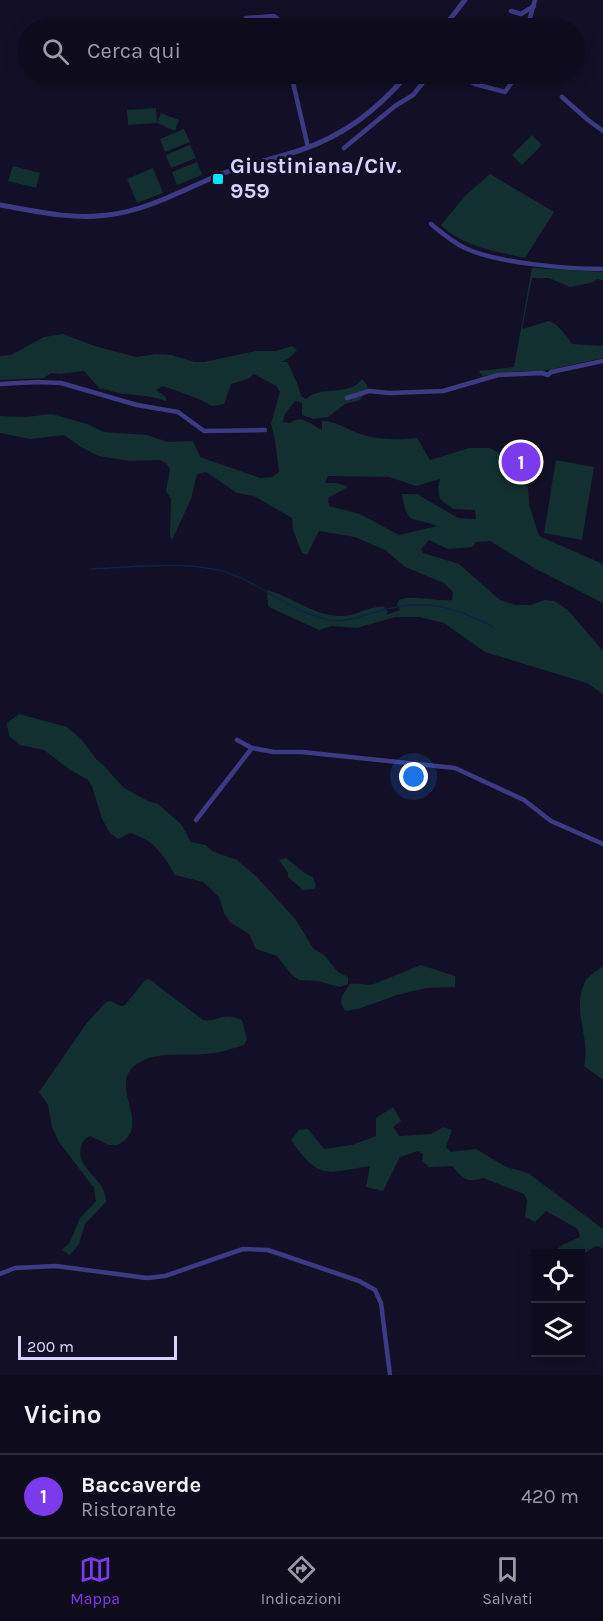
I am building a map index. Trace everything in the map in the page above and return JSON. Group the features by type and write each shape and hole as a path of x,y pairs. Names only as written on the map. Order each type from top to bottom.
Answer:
{"street":[{"path":"451,18 465,0"},
{"path":"511,11 521,14 535,3"},
{"path":"530,18 535,3"},
{"path":"246,18 274,16 276,18"},
{"path":"293,84 308,147"},
{"path":"0,205 71,216 112,214 154,203 233,170 308,147 338,134 369,114 399,84"},
{"path":"344,148 395,106 413,95 422,84"},
{"path":"476,84 505,92"},
{"path":"501,99 511,84"},
{"path":"562,97 603,131"},
{"path":"431,224 455,243 478,253 533,264 603,269"},
{"path":"347,398 369,391 390,393 443,391 498,375 542,373 548,375 551,372 603,361"},
{"path":"0,384 64,383 142,406 178,412 204,431 265,430"},
{"path":"237,740 252,747 274,752 302,752 454,768 524,800 551,821 603,844"},
{"path":"196,820 252,747"},
{"path":"0,1274 15,1268 56,1266 147,1278 165,1276 243,1249 268,1250 359,1281 375,1290 381,1303 390,1375"}],"green space":[{"path":"156,108 157,123 128,125 127,110"},
{"path":"161,113 179,120 175,131 157,123"},
{"path":"184,129 190,142 165,152 160,139"},
{"path":"532,135 542,145 522,165 512,155"},
{"path":"190,145 196,158 171,168 166,155"},
{"path":"197,162 202,175 177,185 172,172"},
{"path":"13,166 40,173 36,188 8,181"},
{"path":"153,168 163,193 137,203 127,179"},
{"path":"490,174 554,212 525,258 469,243 441,225 465,196"},
{"path":"532,268 603,272 603,280 597,279 591,283 570,287 549,278 532,278 522,329 549,321 559,328 572,344 603,346 603,358 543,371 519,371 482,376 479,371 514,367"},
{"path":"63,334 95,346 136,357 156,354 171,355 195,362 256,351 276,351 292,346 297,350 281,362 287,362 301,396 306,399 319,392 350,388 362,379 368,390 360,400 345,404 328,417 313,419 302,415 302,403 295,401 285,414 283,422 302,420 322,430 322,421 327,421 370,437 417,438 430,460 469,448 490,448 507,457 515,474 528,487 529,504 539,536 603,564 603,603 534,568 490,541 476,542 472,547 448,549 429,540 421,549 423,553 459,564 500,600 515,605 530,605 545,600 554,601 568,610 603,651 603,694 587,683 485,652 444,623 419,617 395,617 357,628 331,626 319,630 271,608 268,606 267,590 314,610 343,616 379,607 384,607 388,612 386,615 400,610 397,604 404,598 452,600 453,592 444,583 405,567 385,550 355,537 319,531 307,555 302,553 293,530 292,518 254,496 237,493 206,472 197,474 191,499 172,540 170,535 171,499 166,491 170,469 166,463 160,460 129,461 99,456 64,435 30,439 0,433 0,416 26,417 52,414 87,424 104,432 147,435 168,442 193,441 200,457 260,478 272,477 279,472 271,424 280,392 276,386 254,374 248,379 231,384 224,404 212,406 163,386 156,390 166,397 166,401 100,389 84,371 51,373 44,378 0,380 0,356 11,355 44,337","holes":["328,476 389,477 416,486 440,479 438,488 440,499 453,509 475,510 476,519 458,518 417,494 402,494 408,516 437,526 399,535 360,514 329,506 328,498 348,487 337,483 325,483"]},
{"path":"556,460 594,467 582,540 544,533"},
{"path":"19,714 67,727 82,740 96,759 124,788 158,804 181,824 191,842 206,845 212,851 237,860 256,876 296,920 313,948 325,956 338,972 348,977 348,984 340,987 317,981 299,980 277,956 256,949 249,934 230,922 224,913 219,897 203,882 175,875 162,854 152,844 138,836 130,833 118,839 110,833 102,819 88,780 44,750 20,745 9,736 7,723"},
{"path":"286,858 313,877 316,886 314,889 303,890 288,877 288,873 279,860"},
{"path":"421,965 455,976 455,987 426,988 345,1011 341,1003 342,996 350,984 374,984"},
{"path":"603,966 603,1080 584,1066 585,1045 580,1003 585,982"},
{"path":"149,979 203,1020 229,1016 242,1020 247,1039 244,1045 221,1052 148,1058 130,1071 126,1081 132,1127 128,1137 117,1145 109,1145 90,1136 81,1146 82,1161 101,1185 106,1202 85,1224 79,1244 70,1255 62,1250 70,1242 80,1218 96,1201 94,1188 59,1142 52,1127 48,1105 39,1092 86,1024 106,1002 125,1005 145,980"},
{"path":"393,1107 401,1121 393,1127 399,1136 431,1134 443,1127 452,1130 446,1147 451,1152 476,1149 506,1167 528,1173 603,1229 603,1248 596,1246 585,1253 585,1249 557,1249 580,1237 578,1229 546,1211 535,1222 525,1217 527,1200 524,1194 483,1178 468,1180 452,1166 429,1167 422,1161 423,1154 418,1151 400,1157 383,1191 366,1187 370,1166 343,1171 324,1171 309,1162 291,1140 299,1130 308,1129 324,1149 352,1145 376,1136 376,1118"}],"waterway":[{"path":"91,569 165,565 203,567 248,581 293,607 330,620 350,619 399,606 427,605 452,609 492,626"}],"place":[{"name":"Giustiniana/Civ. 959","path":"218,179"},
{"name":"Baccaverde","path":"521,462"}]}
